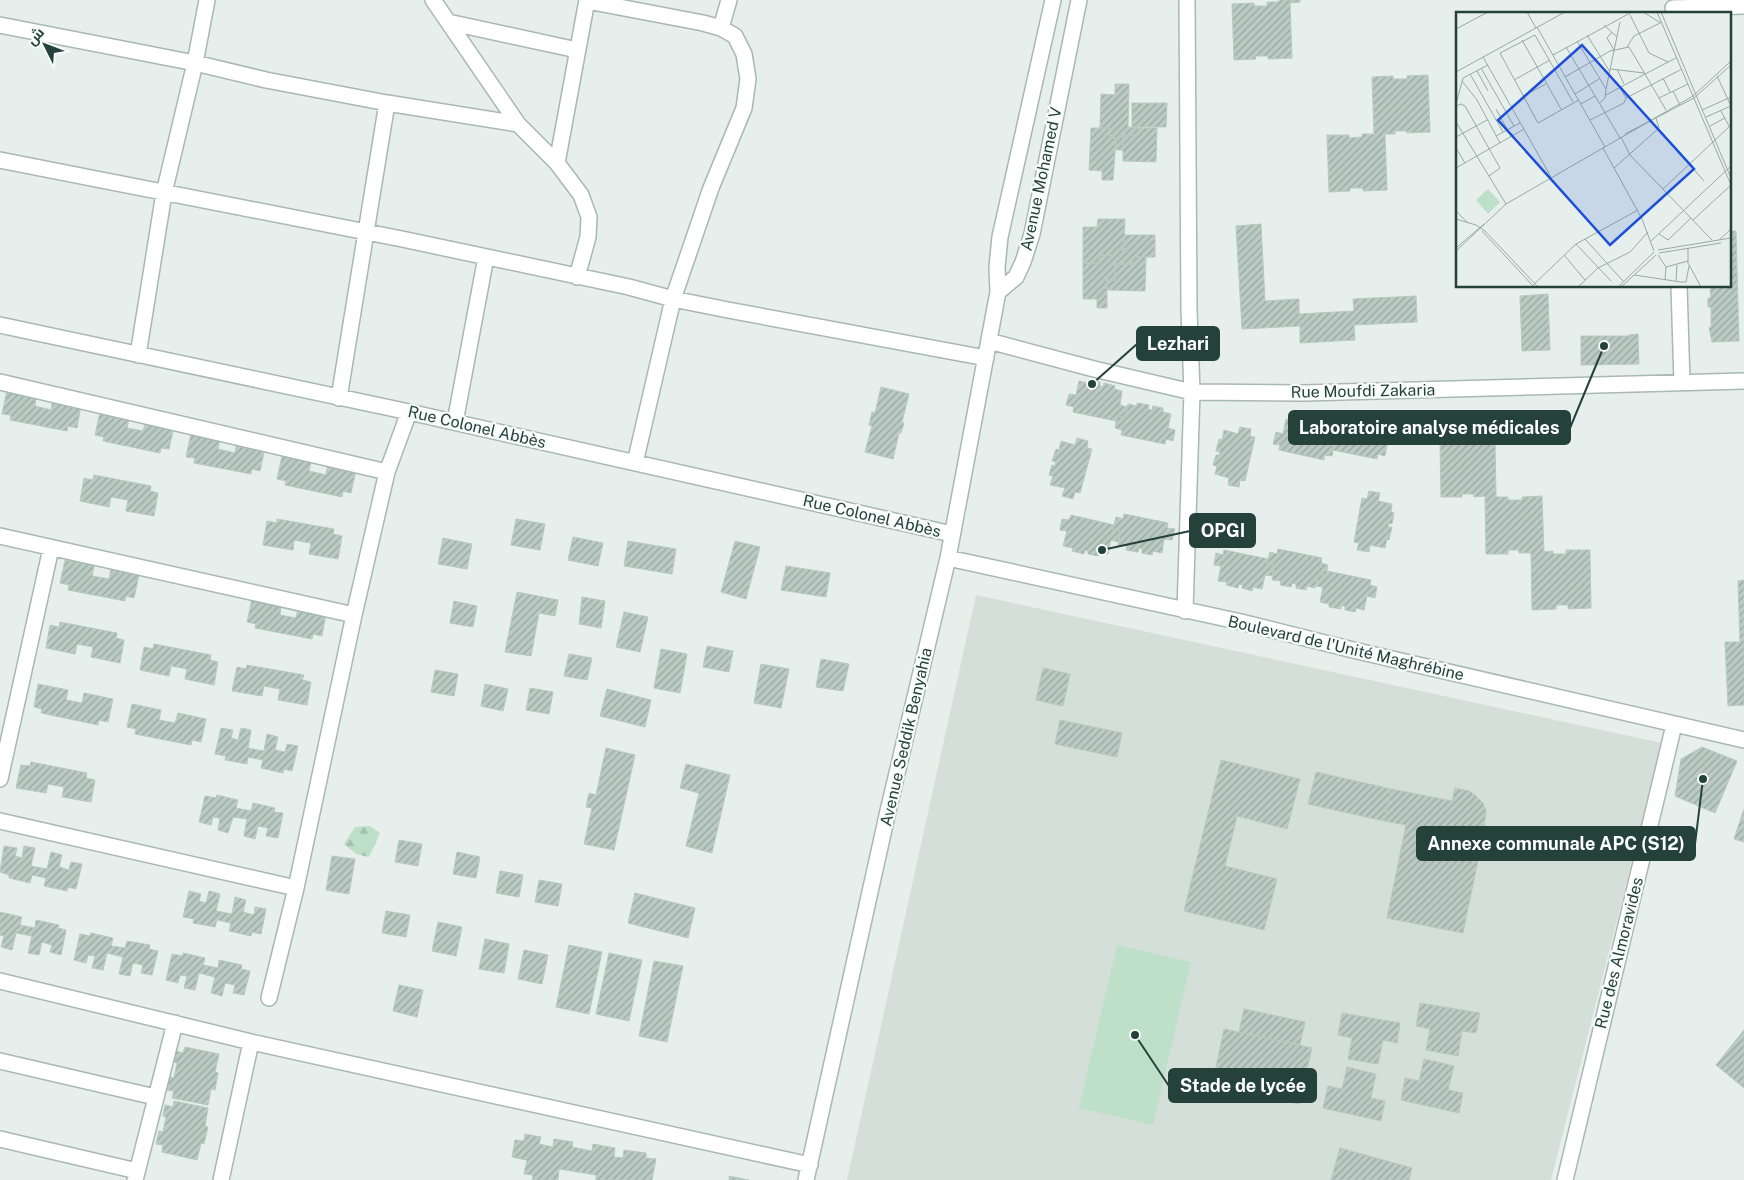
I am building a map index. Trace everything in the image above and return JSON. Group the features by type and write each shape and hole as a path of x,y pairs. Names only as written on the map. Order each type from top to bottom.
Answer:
{"street":[{"path":"138,355 164,193 195,63 207,0"},
{"path":"433,0 518,124 557,163 581,195 589,217 588,238 577,277"},
{"path":"557,163 587,0 703,23 721,28 735,36 744,54 748,79 744,108 711,188 673,299 635,463"},
{"path":"721,28 729,0"},
{"name":"Avenue Mohamed V","path":"998,292 997,267 1000,237 1053,0"},
{"name":"Avenue Mohamed V","path":"998,292 1016,276 1032,234 1079,0"},
{"path":"1185,611 1192,392 1189,310 1187,0"},
{"path":"1673,7 1744,6"},
{"path":"448,22 577,50"},
{"path":"0,25 195,63 266,80 387,103 518,124"},
{"path":"340,398 387,103"},
{"path":"0,160 366,232 629,287 673,299 986,358"},
{"path":"455,422 486,257"},
{"path":"1679,288 1682,382"},
{"name":"Avenue Seddik Benyahia","path":"806,1180 888,811 948,558 998,292"},
{"name":"Rue Colonel Abbès","path":"0,325 455,422 952,534"},
{"name":"Rue Moufdi Zakaria","path":"989,341 1094,369 1192,392 1304,393 1744,381"},
{"path":"0,382 387,472"},
{"path":"269,998 296,888 354,615 387,472 409,412"},
{"path":"0,536 354,615"},
{"path":"0,779 51,548"},
{"name":"Boulevard de l'Unité Maghrébine","path":"948,558 1241,622 1353,650 1744,740"},
{"name":"Rue des Almoravides","path":"1565,1180 1674,725"},
{"path":"0,821 296,888"},
{"path":"0,981 250,1042 810,1165"},
{"path":"0,1139 136,1175 175,1023"},
{"path":"222,1180 250,1042"},
{"path":"0,1061 155,1097"}],"shaded area":[{"path":"976,595 1662,743 1551,1180 847,1180"}],"green space":[{"path":"370,826 380,833 369,857 356,854 344,844 355,827"},
{"path":"1117,945 1191,962 1153,1125 1079,1108"}],"building":[{"path":"1279,0 1300,0 1300,2 1290,3 1292,58 1268,59 1268,56 1255,56 1256,59 1234,60 1232,4 1254,3 1254,6 1267,6 1267,2 1279,2"},
{"path":"1428,75 1430,132 1407,133 1407,131 1395,131 1395,134 1385,134 1387,190 1363,191 1363,188 1350,188 1350,191 1329,192 1327,135 1349,135 1349,138 1362,137 1362,134 1374,134 1372,77 1393,76 1393,79 1407,79 1407,76"},
{"path":"1115,84 1129,84 1128,127 1139,128 1139,135 1123,135 1123,150 1116,150 1116,138 1110,138 1110,128 1100,128 1101,94 1115,95"},
{"path":"1132,103 1167,103 1166,127 1132,127"},
{"path":"1091,128 1110,128 1110,138 1116,138 1113,180 1102,180 1102,171 1089,170"},
{"path":"1139,128 1157,128 1156,162 1123,161 1123,135 1139,135"},
{"path":"1098,219 1125,219 1124,250 1116,250 1116,255 1100,255 1099,263 1083,263 1083,227 1097,227"},
{"path":"1261,224 1265,301 1299,299 1299,314 1354,311 1353,299 1416,296 1417,322 1354,325 1355,340 1300,343 1300,326 1242,329 1236,226"},
{"path":"1732,231 1736,231 1739,341 1712,342 1709,327 1711,328 1711,307 1708,307 1708,298 1711,298 1710,288 1732,288"},
{"path":"1124,235 1155,235 1155,257 1132,257 1132,264 1115,264 1115,280 1107,280 1107,308 1097,308 1097,299 1083,299 1083,263 1099,263 1100,255 1116,255 1116,250 1124,250"},
{"path":"1132,257 1146,257 1145,291 1107,290 1107,280 1115,280 1115,264 1132,264"},
{"path":"1548,294 1550,350 1522,351 1520,296"},
{"path":"1638,334 1639,364 1581,365 1581,336 1629,336"},
{"path":"1089,380 1100,382 1100,386 1103,387 1104,383 1115,386 1114,389 1122,391 1120,405 1127,407 1125,417 1117,416 1116,421 1073,412 1074,407 1066,405 1069,394 1076,395 1079,381 1088,383"},
{"path":"881,387 909,394 902,422 904,423 901,433 899,433 893,459 865,452 872,426 869,425 872,412 875,413"},
{"path":"7,390 36,396 35,406 51,410 53,399 81,405 77,428 68,426 67,431 10,420 11,415 2,414"},
{"path":"1137,403 1149,405 1148,409 1152,410 1153,406 1163,408 1163,412 1171,414 1168,428 1175,430 1173,441 1166,439 1165,444 1121,435 1122,430 1115,428 1117,416 1125,417 1128,404 1137,406"},
{"path":"100,412 129,418 127,428 143,431 146,421 174,426 169,449 161,448 160,453 103,441 104,437 95,435"},
{"path":"1296,418 1308,421 1307,424 1311,425 1311,422 1322,424 1321,428 1330,430 1326,444 1334,446 1332,456 1324,455 1324,460 1279,450 1280,445 1273,444 1276,432 1283,434 1286,419 1295,421"},
{"path":"1349,418 1361,420 1360,424 1364,425 1365,421 1375,423 1375,427 1383,429 1380,443 1387,445 1385,456 1378,454 1377,459 1333,450 1334,446 1326,444 1329,432 1336,433 1339,419 1348,421"},
{"path":"1240,427 1251,429 1250,436 1255,437 1245,481 1240,480 1239,487 1228,485 1229,478 1215,474 1217,466 1213,465 1216,455 1219,455 1220,452 1216,451 1219,439 1222,440 1224,430 1238,434"},
{"path":"191,433 220,439 218,449 235,453 237,442 265,448 260,471 252,469 251,474 194,463 195,458 186,457"},
{"path":"1077,438 1088,441 1087,448 1092,449 1080,493 1075,492 1073,499 1062,496 1065,488 1050,485 1053,476 1049,475 1052,465 1055,466 1056,462 1052,461 1056,449 1059,450 1061,441 1075,445"},
{"path":"1475,440 1495,440 1496,497 1508,497 1508,500 1522,500 1522,497 1542,496 1544,552 1553,551 1553,554 1566,554 1566,550 1590,550 1591,608 1568,609 1568,605 1556,605 1556,609 1532,610 1531,553 1519,553 1519,550 1508,550 1508,554 1486,554 1485,496 1474,497 1474,494 1462,494 1462,497 1441,497 1440,442 1459,441 1459,445 1475,444"},
{"path":"282,456 311,462 309,471 326,475 328,464 356,470 351,493 343,491 342,497 285,485 286,481 277,479"},
{"path":"94,475 151,486 150,491 158,493 154,516 126,511 128,500 111,497 109,507 80,501 84,478 93,480"},
{"path":"1369,491 1380,493 1378,501 1392,504 1391,512 1394,513 1392,524 1389,523 1388,527 1392,527 1385,548 1370,545 1369,552 1357,550 1359,543 1354,542 1362,498 1367,499"},
{"path":"1124,514 1168,523 1167,528 1175,529 1172,540 1164,539 1162,553 1153,551 1152,555 1142,553 1142,549 1139,548 1138,552 1126,550 1127,546 1118,545 1121,531 1113,530 1116,517 1123,519"},
{"path":"1071,515 1114,525 1113,530 1121,531 1118,542 1111,540 1108,554 1099,553 1098,556 1088,554 1088,551 1085,550 1084,554 1072,551 1073,548 1063,546 1067,531 1060,530 1062,519 1069,520"},
{"path":"277,519 334,529 333,534 342,536 338,559 309,554 311,543 294,540 293,550 263,545 267,521 277,523"},
{"path":"516,519 545,524 540,550 511,545"},
{"path":"573,537 603,543 598,566 568,560"},
{"path":"443,538 472,544 467,569 438,564"},
{"path":"628,541 676,549 672,574 624,566"},
{"path":"735,541 760,547 746,599 721,592"},
{"path":"1278,549 1322,558 1321,563 1328,565 1326,575 1318,574 1315,588 1307,586 1306,590 1296,588 1296,584 1292,583 1291,587 1280,585 1281,581 1272,580 1275,565 1267,564 1270,552 1277,554"},
{"path":"1224,550 1268,559 1267,564 1275,565 1272,576 1265,575 1262,589 1253,587 1252,591 1242,588 1243,585 1239,584 1238,588 1226,585 1227,582 1218,581 1221,566 1214,565 1216,553 1223,555"},
{"path":"65,560 94,566 92,576 109,579 111,569 139,575 134,598 126,596 125,601 68,590 69,585 60,583"},
{"path":"786,566 830,573 826,597 781,590"},
{"path":"1327,571 1371,580 1370,585 1377,587 1375,598 1367,596 1364,610 1356,608 1355,612 1345,610 1345,606 1341,606 1341,609 1329,607 1329,604 1320,602 1323,587 1316,586 1318,574 1326,575"},
{"path":"1744,580 1744,705 1728,706 1725,642 1740,642 1738,581"},
{"path":"517,592 558,600 555,616 539,613 531,656 505,652"},
{"path":"582,597 605,601 601,628 579,624"},
{"path":"252,599 281,605 280,615 296,618 298,608 326,613 322,636 313,634 312,639 255,628 256,624 247,622"},
{"path":"454,601 477,606 473,627 450,623"},
{"path":"624,612 648,617 640,652 616,647"},
{"path":"60,622 117,633 116,638 124,640 120,663 91,657 93,647 77,644 75,654 46,648 50,625 59,627"},
{"path":"154,644 211,655 210,660 218,662 214,685 185,679 187,669 171,666 169,676 140,670 144,647 153,649"},
{"path":"707,646 733,651 729,672 703,667"},
{"path":"661,649 687,654 680,693 654,688"},
{"path":"569,654 592,658 587,680 564,676"},
{"path":"821,659 849,664 843,691 816,687"},
{"path":"761,664 789,669 781,708 754,703"},
{"path":"247,665 304,675 302,680 311,682 307,705 278,700 280,689 264,686 262,696 232,691 237,667 246,669"},
{"path":"1043,668 1070,674 1063,706 1036,700"},
{"path":"435,670 458,674 454,696 431,692"},
{"path":"38,684 68,690 66,700 82,703 84,693 113,699 108,722 99,720 98,725 41,713 42,709 34,707"},
{"path":"485,684 508,689 503,711 481,706"},
{"path":"530,688 553,692 549,714 526,710"},
{"path":"607,689 651,700 645,727 600,716"},
{"path":"132,704 161,710 159,720 175,723 178,713 206,719 201,742 192,740 191,745 135,734 136,729 127,727"},
{"path":"1060,720 1122,733 1117,757 1055,744"},
{"path":"221,728 233,730 231,738 238,740 241,728 251,730 248,748 264,751 267,734 278,737 275,750 285,752 287,744 298,746 292,771 284,769 283,773 261,768 263,760 248,757 247,764 225,760 226,756 215,754"},
{"path":"1702,747 1737,761 1715,813 1675,796 1681,759"},
{"path":"606,748 635,755 614,850 584,844 592,808 586,807 589,793 596,795"},
{"path":"1221,760 1300,779 1287,829 1237,816 1225,866 1277,879 1264,930 1184,911"},
{"path":"31,762 87,773 86,778 95,780 91,802 62,797 64,787 48,784 46,793 16,788 21,765 30,766"},
{"path":"686,764 730,775 712,853 686,846 699,793 680,788"},
{"path":"1316,772 1391,789 1384,821 1308,804"},
{"path":"1455,788 1469,791 1475,795 1483,803 1486,811 1483,836 1463,933 1387,918 1406,825 1384,821 1391,789 1452,801"},
{"path":"217,795 238,800 236,808 251,811 253,803 275,808 274,812 283,813 278,838 266,836 268,828 258,826 255,839 244,836 247,819 233,817 228,833 218,830 220,818 213,817 211,825 199,822 205,796 216,798"},
{"path":"1744,809 1744,842 1734,839"},
{"path":"399,840 422,844 418,866 395,862"},
{"path":"4,846 17,848 15,856 22,858 24,846 35,848 31,866 47,869 51,852 62,855 59,867 69,870 71,862 82,864 76,889 68,887 67,891 44,886 46,878 32,875 30,883 9,878 9,875 0,872"},
{"path":"457,852 480,857 476,878 453,874"},
{"path":"332,856 355,859 349,894 326,890"},
{"path":"500,871 523,875 519,897 496,893"},
{"path":"539,880 562,884 558,906 535,902"},
{"path":"189,891 201,894 199,901 206,903 209,891 220,894 216,911 232,914 235,897 246,900 243,912 254,915 255,907 266,909 261,934 252,932 251,936 229,931 231,923 217,920 215,927 193,923 194,919 183,917"},
{"path":"635,893 695,908 688,938 628,923"},
{"path":"386,911 410,915 406,937 382,933"},
{"path":"0,912 22,917 20,925 35,928 36,920 59,925 58,928 66,930 61,955 50,952 52,945 42,942 39,955 28,953 32,936 16,933 12,950 1,947 4,936 0,935"},
{"path":"438,922 462,927 456,956 432,951"},
{"path":"91,933 113,938 111,946 125,948 127,941 150,945 149,949 158,951 152,975 141,973 143,965 133,963 130,976 119,974 123,957 107,953 103,970 92,968 95,956 88,955 86,963 74,960 80,934 90,936"},
{"path":"485,939 509,944 504,973 479,969"},
{"path":"569,945 602,952 589,1014 556,1007"},
{"path":"524,950 548,955 542,984 518,979"},
{"path":"183,953 205,958 203,965 218,968 219,960 242,965 241,969 250,971 244,995 233,993 235,985 225,983 222,996 211,993 215,977 199,973 195,990 184,988 187,976 180,975 178,983 166,980 172,954 183,956"},
{"path":"609,953 642,960 629,1021 596,1014"},
{"path":"654,961 683,966 667,1042 639,1036"},
{"path":"399,985 423,990 417,1017 393,1011"},
{"path":"1420,1003 1480,1013 1476,1033 1462,1031 1458,1056 1426,1050 1430,1029 1416,1026"},
{"path":"1244,1009 1305,1022 1300,1045 1239,1032"},
{"path":"1342,1013 1400,1023 1397,1043 1383,1040 1378,1064 1348,1059 1352,1038 1338,1035"},
{"path":"1224,1029 1312,1048 1299,1104 1212,1086"},
{"path":"1744,1030 1744,1088 1716,1065"},
{"path":"185,1047 219,1054 215,1072 218,1073 215,1090 211,1089 208,1105 172,1098 174,1091 167,1090 170,1077 174,1078 177,1063 174,1062 176,1051 183,1053"},
{"path":"1424,1059 1454,1066 1448,1090 1463,1093 1459,1113 1401,1100 1405,1078 1419,1081"},
{"path":"1347,1067 1376,1074 1371,1098 1385,1101 1381,1121 1323,1108 1328,1086 1342,1089"},
{"path":"174,1101 208,1108 205,1126 208,1127 204,1144 201,1143 197,1160 162,1152 163,1145 156,1144 159,1131 163,1132 166,1117 163,1116 165,1105 173,1107"},
{"path":"525,1134 541,1137 539,1144 553,1147 554,1139 573,1142 572,1147 592,1151 593,1144 615,1148 614,1157 623,1158 624,1150 646,1153 646,1158 656,1159 652,1180 596,1180 596,1175 559,1169 558,1180 532,1180 533,1175 524,1174 527,1160 512,1157 515,1140 524,1141"},
{"path":"1340,1148 1412,1168 1409,1180 1331,1180"},
{"path":"729,1176 749,1180 729,1180"}],"place":[{"name":"Laboratoire analyse médicales","path":"1604,346"},
{"name":"Lezhari","path":"1092,384"},
{"name":"OPGI","path":"1102,550"},
{"name":"Annexe communale APC (S12)","path":"1703,779"},
{"name":"Stade de lycée","path":"1135,1035"}]}
